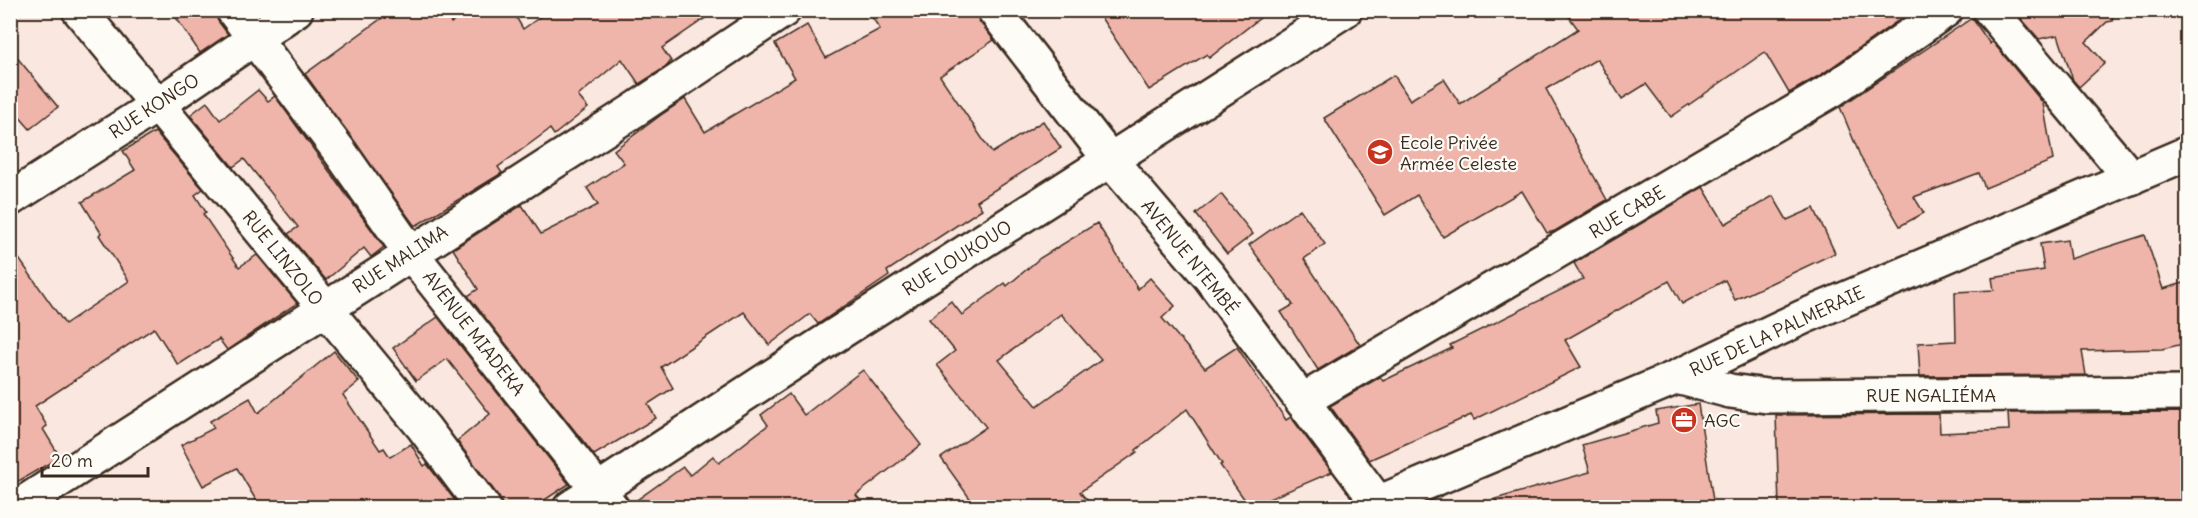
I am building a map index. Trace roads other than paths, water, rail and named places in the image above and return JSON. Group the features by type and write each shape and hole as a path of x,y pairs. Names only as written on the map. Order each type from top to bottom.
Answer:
{"street":[{"name":"RUE LINZOLO","path":"80,10 424,428 484,507"},
{"name":"AVENUE MIADEKA","path":"233,10 340,152 410,252 605,498"},
{"name":"RUE KONGO","path":"10,199 157,105 296,10"},
{"name":"RUE MALIMA","path":"16,507 633,111 784,10"},
{"name":"AVENUE NTEMBÉ","path":"994,10 1111,161 1209,276 1302,401 1375,506"},
{"name":"RUE LOUKOUO","path":"570,507 605,498 1111,161 1345,10"},
{"name":"RUE CABE","path":"1302,401 1832,90 1946,10"},
{"path":"1990,10 2131,178"},
{"name":"RUE DE LA PALMERAIE","path":"1375,506 1677,377 1803,317 2187,153"},
{"name":"RUE NGALIÉMA","path":"1677,377 1730,391 1767,396 2187,393"}],"place":[{"name":"Ecole Privée Armée Celeste","path":"1380,152"},
{"name":"AGC","path":"1684,420"}]}
